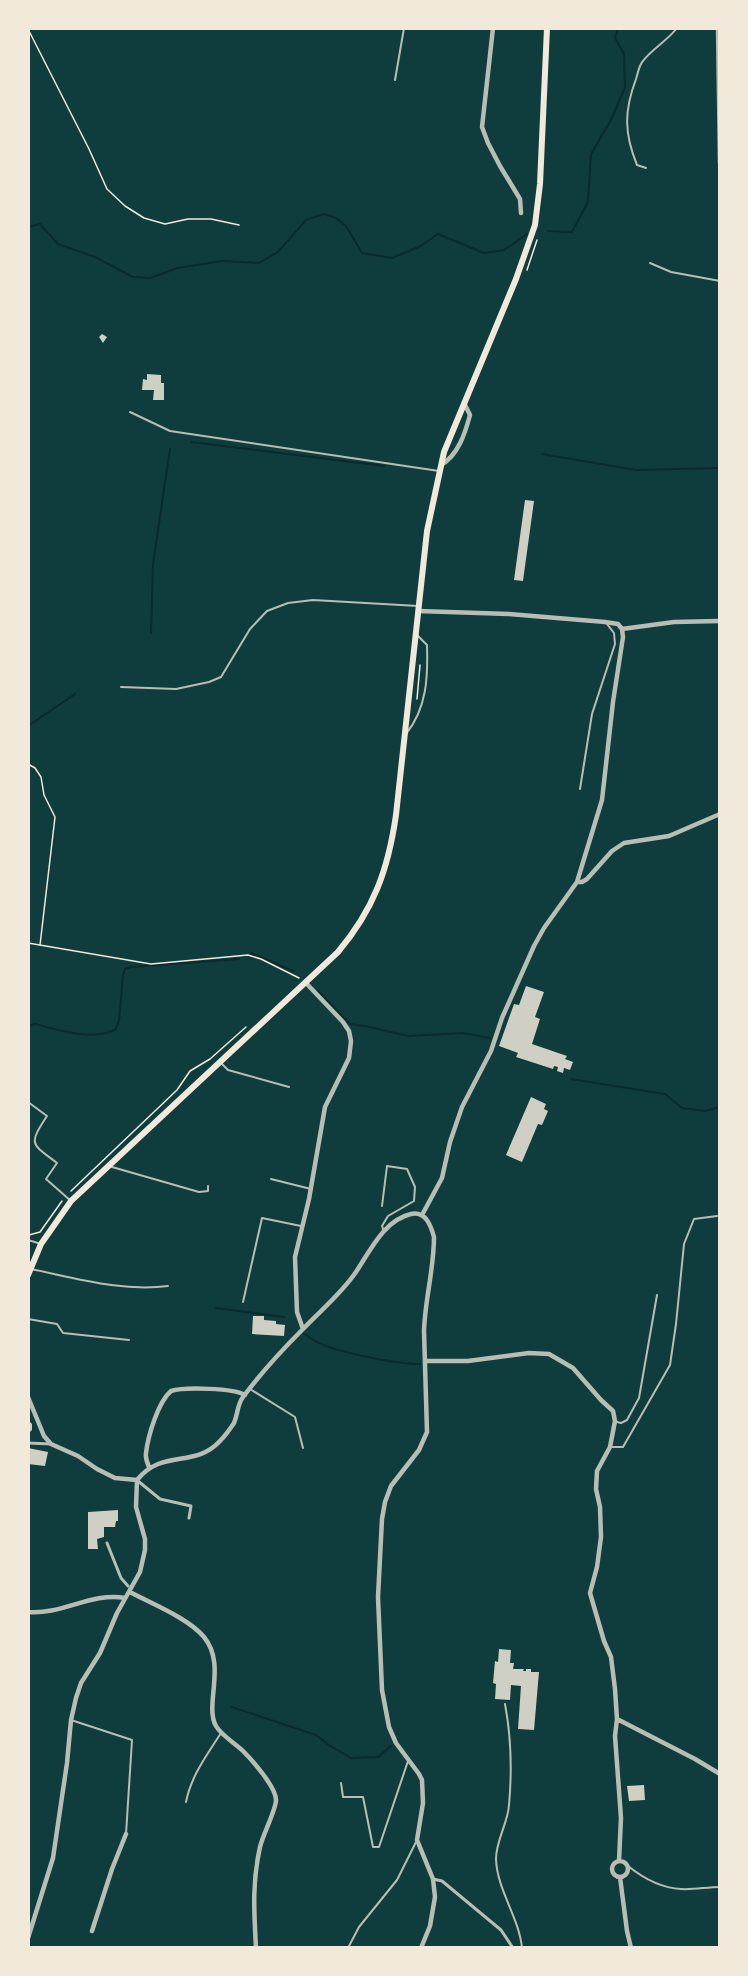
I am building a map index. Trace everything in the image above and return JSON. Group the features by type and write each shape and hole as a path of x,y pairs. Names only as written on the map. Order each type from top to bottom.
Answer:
{"main road":[{"path":"29,1272 41,1244 68,1199 108,1166 304,979 338,952 356,931 383,878 392,848 427,531 440,468 447,444 516,279 535,225 540,184 547,28"}],"street":[{"path":"493,28 482,127 500,166 520,199 521,213"},
{"path":"718,28 720,164"},
{"path":"440,468 453,457 463,437 470,415 464,403"},
{"path":"418,608 605,622 618,624 622,629 623,637 602,800 578,882 544,928 534,946 502,1018 491,1051 462,1107 450,1142 442,1178 424,1217"},
{"path":"622,629 674,622 720,621"},
{"path":"578,882 587,879 612,851 624,843 669,836 720,814"},
{"path":"303,1329 297,1312 295,1257 311,1189 325,1107 346,1065 351,1041 349,1031 343,1022 304,979"},
{"path":"28,1938 53,1858 71,1720 81,1683 100,1653 125,1598 140,1572 145,1539 136,1509 137,1480 149,1467 171,1459 188,1458 207,1453 226,1435 245,1395 355,1274 378,1238 407,1215 415,1214 424,1217 432,1229 434,1249 430,1291 424,1315 427,1431 419,1450 391,1486 385,1502 378,1597 382,1690 389,1726 396,1743 422,1780 423,1803 417,1840 433,1878 434,1904 430,1926 421,1947"},
{"path":"425,1361 476,1360 529,1353 549,1354 573,1368 600,1400 613,1411 615,1421 610,1447 597,1471 596,1489 600,1507 601,1536 597,1567 590,1593 611,1657 617,1719 615,1736 621,1818 619,1861 615,1863 613,1869 620,1877"},
{"path":"149,1467 145,1456 151,1430 164,1399 171,1391 233,1390 245,1395"},
{"path":"28,1397 44,1436 51,1444"},
{"path":"28,1443 51,1444 78,1456 115,1478 137,1480 160,1499 191,1506 189,1518"},
{"path":"107,1543 121,1578 128,1586"},
{"path":"130,1592 193,1627 208,1643 215,1672 213,1719 215,1725 244,1752 272,1787 276,1798 260,1845 253,1888 256,1947"},
{"path":"28,1612 41,1613 87,1600 125,1598"},
{"path":"617,1719 720,1774"},
{"path":"92,1931 126,1834"},
{"path":"619,1861 628,1866 626,1875 620,1877"},
{"path":"620,1877 631,1947"},
{"path":"433,1878 442,1881 501,1930 513,1947"}],"lane":[{"path":"395,80 404,28"},
{"path":"646,168 637,165 630,147 626,129 628,99 642,61 672,35 676,28"},
{"path":"650,263 671,272 720,280"},
{"path":"130,412 170,431 440,468"},
{"path":"121,687 176,690 221,677 250,629 267,611 288,603 313,600 418,608"},
{"path":"580,789 592,714 615,644 614,633 605,622"},
{"path":"405,736 419,714 426,688 427,645 415,633"},
{"path":"219,1062 228,1070 289,1087"},
{"path":"28,1102 47,1116 35,1135 34,1144 57,1163 46,1179 68,1199"},
{"path":"108,1166 199,1192 208,1191 208,1186"},
{"path":"382,1206 387,1166 407,1169 415,1187 414,1201 388,1216 382,1226 384,1232"},
{"path":"271,1179 311,1189"},
{"path":"610,1447 622,1447 670,1365 684,1244 694,1219 717,1216"},
{"path":"243,1302 261,1218 303,1226"},
{"path":"28,1240 41,1244"},
{"path":"29,1272 97,1282 149,1287 168,1286"},
{"path":"615,1421 621,1423 627,1420 639,1398 657,1295"},
{"path":"28,1319 57,1324 63,1333 129,1340"},
{"path":"250,1389 295,1417 303,1448"},
{"path":"505,1704 508,1725 509,1808 500,1834 496,1859 501,1882 521,1937 522,1947"},
{"path":"71,1720 132,1740 126,1834"},
{"path":"186,1802 189,1788 222,1731"},
{"path":"341,1783 343,1797 363,1797 373,1846 379,1847 408,1761"},
{"path":"348,1947 359,1927 397,1880 417,1840"},
{"path":"628,1866 650,1881 668,1887 680,1889 720,1887"}],"path":[{"path":"28,29 107,189 125,206 144,218 165,224 188,219 211,219 239,225"},
{"path":"416,703 420,666"},
{"path":"28,764 35,768 41,777 44,795 55,817 40,945"},
{"path":"28,943 151,964 248,955 304,979"},
{"path":"297,981 304,979"},
{"path":"28,1235 40,1232 68,1199 177,1090 190,1071 210,1059 251,1023"}],"building":[{"path":"102,334 107,337 103,343 99,337"},
{"path":"147,374 161,375 161,383 164,383 164,400 153,400 154,390 142,390 143,379 147,380"},
{"path":"525,500 534,501 523,581 514,580"},
{"path":"526,986 544,992 535,1017 540,1019 532,1044 567,1056 565,1059 573,1062 570,1070 564,1068 563,1073 557,1071 558,1067 554,1066 553,1069 516,1057 518,1053 499,1046 514,1004 519,1005"},
{"path":"531,1097 546,1104 544,1109 548,1111 542,1125 538,1124 522,1162 506,1155"},
{"path":"253,1316 264,1316 264,1320 276,1321 276,1324 285,1325 284,1336 252,1334"},
{"path":"28,1420 32,1424 32,1430 28,1434"},
{"path":"28,1448 48,1452 45,1466 28,1464"},
{"path":"118,1510 118,1521 115,1527 104,1527 104,1537 97,1539 98,1549 88,1549 88,1512"},
{"path":"499,1649 511,1650 510,1663 514,1663 513,1669 526,1671 526,1669 531,1669 531,1672 539,1672 534,1730 518,1729 521,1686 511,1685 510,1700 495,1699 496,1684 493,1683 495,1661 498,1662"},
{"path":"644,1785 645,1800 629,1801 627,1786"}],"waterway":[{"path":"548,231 572,232 588,202 591,154 612,118 625,87 624,54 615,38 618,28"},
{"path":"28,227 40,224 58,244 95,257 133,277 150,278 178,268 222,261 259,263 278,252 306,220 324,214 336,218 346,226 362,253 392,258 421,246 438,234 484,253 504,250 527,234"},
{"path":"191,442 384,466"},
{"path":"151,633 153,564 170,449"},
{"path":"542,454 636,470 720,468"},
{"path":"28,726 75,694"},
{"path":"251,953 293,971"},
{"path":"28,1026 35,1024 85,1035 115,1030 119,1021 125,969 239,959"},
{"path":"318,991 350,1024 408,1036 463,1033 490,1038"},
{"path":"571,1079 665,1094 682,1108 705,1111 720,1107"},
{"path":"216,1308 284,1317"},
{"path":"304,1334 323,1345 347,1352 420,1364"},
{"path":"232,1707 316,1735 351,1758 378,1757 391,1746"}]}
